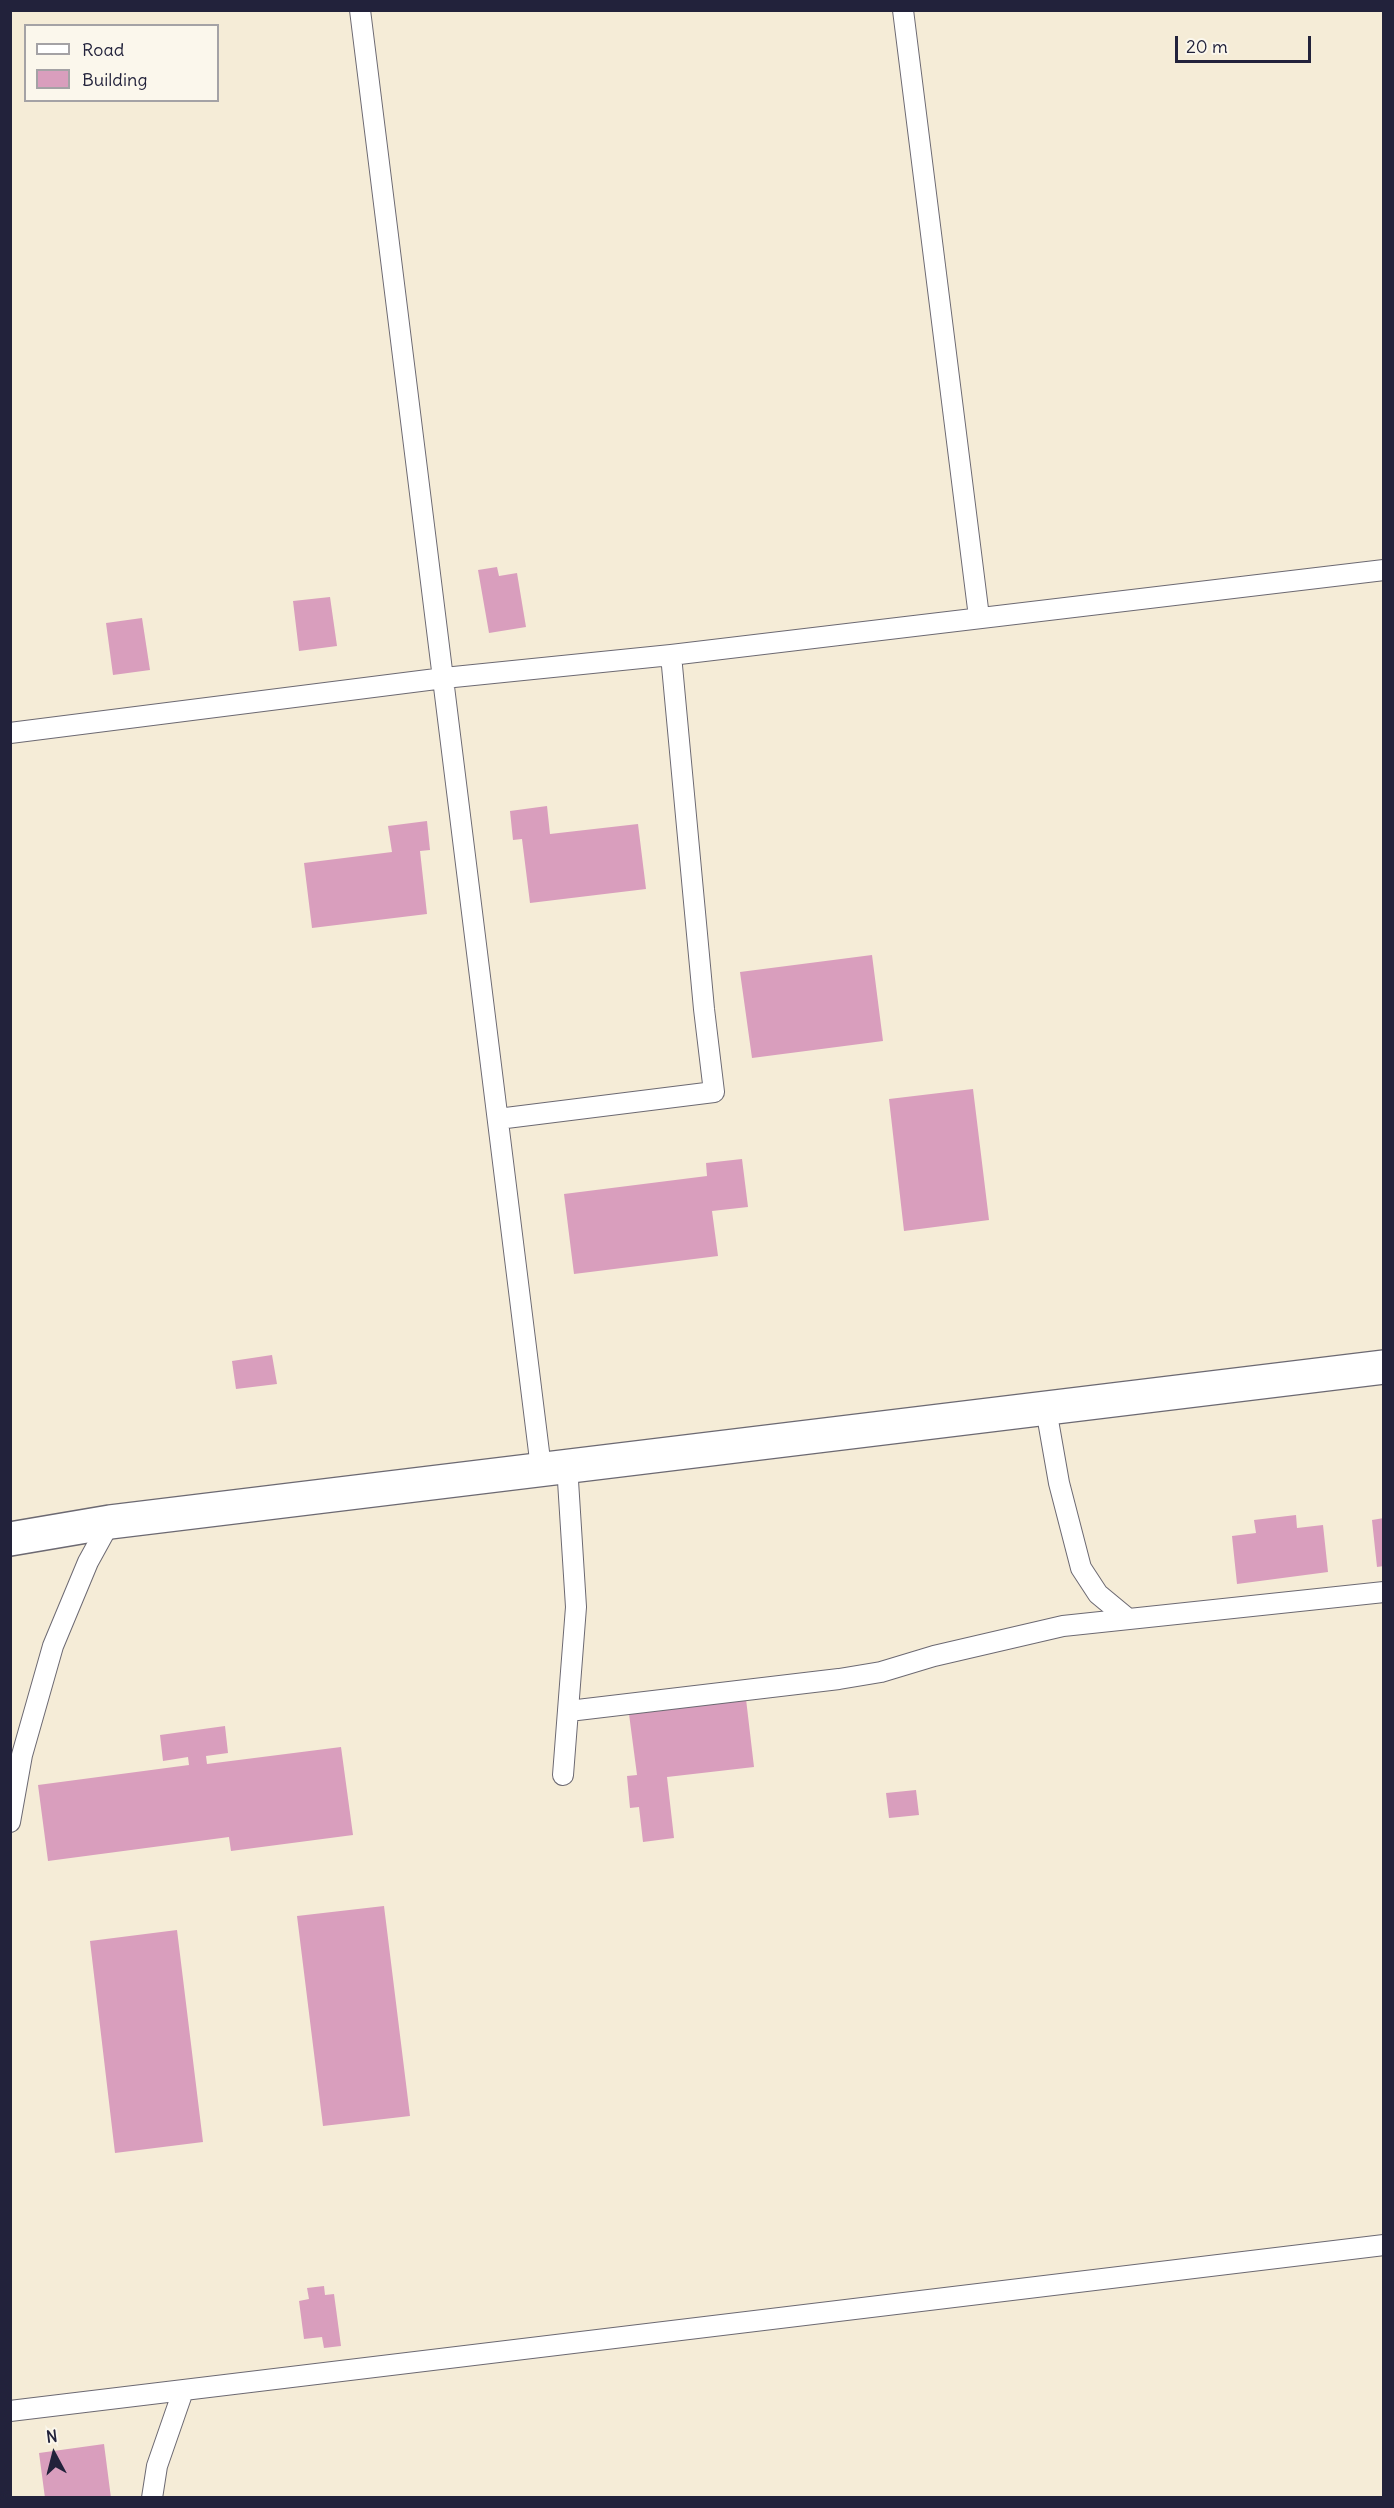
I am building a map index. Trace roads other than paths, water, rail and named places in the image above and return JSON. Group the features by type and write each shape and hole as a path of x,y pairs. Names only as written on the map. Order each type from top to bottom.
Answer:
{"street":[{"path":"10,1539 110,1522 554,1466 1383,1367"}],"lane":[{"path":"360,10 498,1119 576,1607 563,1775"},
{"path":"903,10 979,617"},
{"path":"10,733 444,678 671,655 1383,570"},
{"path":"498,1119 714,1092 671,655"},
{"path":"1046,1409 1059,1483 1081,1568 1098,1594 1127,1618"},
{"path":"10,1822 22,1755 52,1646 88,1562 110,1522"},
{"path":"569,1711 881,1672 1017,1635 1063,1626 1383,1592"},
{"path":"10,2411 1383,2245"},
{"path":"152,2498 157,2466 183,2391"}]}
